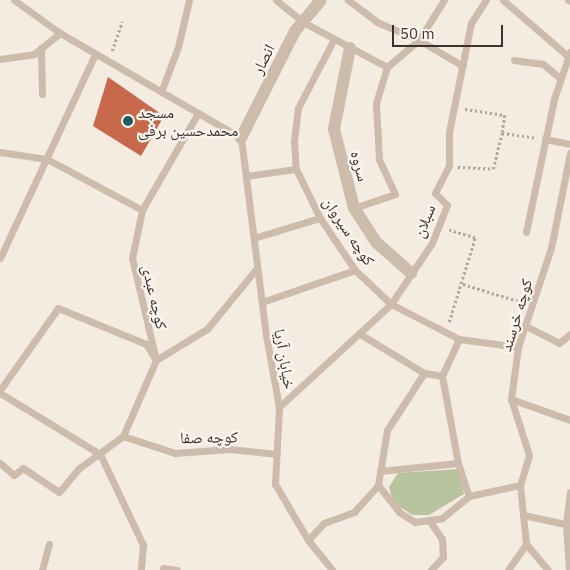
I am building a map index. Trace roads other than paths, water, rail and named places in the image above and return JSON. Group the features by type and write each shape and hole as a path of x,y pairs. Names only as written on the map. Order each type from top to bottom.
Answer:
{"street":[{"name":"انصار","path":"241,138 303,22 321,0"},
{"name":"سروه","path":"350,48 334,129 354,208 376,242 411,273"}],"lane":[{"path":"14,0 60,33 241,138"},
{"path":"161,92 180,38 189,0"},
{"path":"276,0 303,22 387,67"},
{"path":"348,0 377,22 419,40 463,66"},
{"path":"354,208 395,194 379,159 376,103 387,67 419,40 444,0"},
{"name":"سبلان","path":"279,407 391,304 438,227 447,204 435,193 450,166 454,108 471,23 486,0"},
{"path":"503,0 570,58"},
{"path":"0,59 34,54 60,33"},
{"name":"کوچه سیروان","path":"334,39 298,108 296,169 320,218 355,270 391,304 459,339 518,347"},
{"path":"41,48 42,94"},
{"path":"526,232 545,139 570,58 570,52"},
{"path":"0,258 95,54"},
{"path":"514,60 543,64 562,79"},
{"name":"کوچه عبدی","path":"156,360 132,258 142,210 198,113"},
{"name":"خیابان آریا","path":"241,138 262,302 279,407 276,484 308,540 332,570"},
{"path":"545,139 570,144"},
{"path":"0,152 47,159 142,210"},
{"name":"کوچه خرسند","path":"520,485 529,455 512,398 518,347 550,248 570,153"},
{"path":"246,176 296,169"},
{"path":"254,238 320,218"},
{"path":"0,463 14,475 23,468 59,492 78,469 123,436 156,360 207,329 258,268"},
{"path":"262,302 355,270"},
{"path":"141,570 143,545 100,454 0,392 58,308 146,344 156,360"},
{"path":"526,326 560,343 570,334"},
{"path":"360,334 424,373 442,376"},
{"path":"459,339 442,376 458,463 469,496"},
{"path":"308,540 324,523 354,512 378,485 387,430 424,373"},
{"path":"512,398 570,420"},
{"name":"کوچه صفا","path":"123,436 175,453 230,449 277,454"},
{"path":"380,472 458,463"},
{"path":"378,485 399,512 415,522 442,518 469,496 520,485 526,544 548,570"},
{"path":"569,570 568,525 570,492"},
{"path":"523,515 568,525"},
{"path":"429,520 442,539 443,548 443,557 431,570"},
{"path":"42,570 49,544"},
{"path":"508,570 526,544"},
{"path":"163,568 177,570"}],"place":[{"name":"مسجد محمدحسین برفی","path":"128,121"}]}
